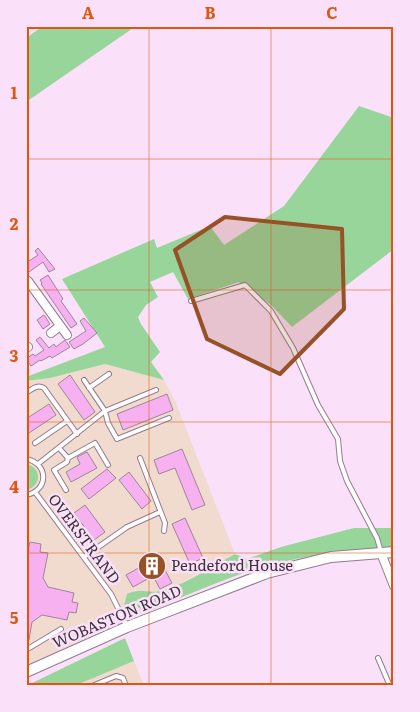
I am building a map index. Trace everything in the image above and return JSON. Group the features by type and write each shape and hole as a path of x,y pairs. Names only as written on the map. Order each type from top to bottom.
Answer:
{"street":[{"path":"36,275 27,282 67,335"},
{"path":"51,333 60,326"},
{"name":"WOBASTON ROAD","path":"26,672 127,627 267,573 331,557 394,552"},
{"path":"381,553 394,586"}],"lane":[{"path":"191,301 245,285 271,310 293,348 318,405 338,438 340,461 347,481 377,538 381,553"},
{"path":"89,388 109,374"},
{"path":"84,380 105,411 108,423 117,439 169,418"},
{"path":"26,392 35,387 41,386 44,388 77,434"},
{"path":"26,459 38,464 105,411 156,390"},
{"path":"35,443 68,421"},
{"path":"66,490 54,470 67,462 68,458 95,443 108,465"},
{"path":"59,448 68,458"},
{"path":"140,458 165,522 164,531"},
{"name":"OVERSTRAND","path":"26,495 39,489 43,479 43,474 38,464"},
{"name":"OVERSTRAND","path":"35,492 111,594 127,627"},
{"path":"84,557 127,527 160,512"},
{"path":"26,650 62,629"},
{"path":"378,658 390,686"},
{"path":"92,686 116,676 123,678 126,686"}],"highlighted area":[{"path":"225,217 342,229 344,309 280,374 207,339 175,250"}],"shaded area":[{"path":"105,364 164,380 176,403 235,554 160,592 135,590 125,600 124,605 127,609 137,607 147,612 126,615 122,610 113,614 113,624 109,629 26,666 26,381 50,378"},
{"path":"134,661 144,686 74,686"}],"green space":[{"path":"43,26 136,26 26,102 26,38"},
{"path":"359,106 394,118 394,249 292,327 271,305 239,282 188,299 173,272 150,282 158,297 146,305 138,317 160,352 151,362 164,380 105,364 50,378 26,381 26,377 105,347 62,279 154,239 157,248 210,226 224,245 284,206"},
{"path":"26,464 35,469 38,477 35,485 26,490"},
{"path":"354,528 394,528 394,547 327,554 269,565 216,583 147,612 137,607 127,609 124,605 127,594 137,591 157,592 179,585 235,554 247,559 281,547"},
{"path":"125,638 134,661 74,686 26,686"}],"building":[{"path":"38,248 55,269 49,272 43,262 26,274 26,263 38,255 35,251"},
{"path":"48,275 63,299 61,301 77,324 71,328 41,284 40,280"},
{"path":"44,315 50,324 43,329 37,320"},
{"path":"84,318 97,333 74,349 69,342 86,331 80,321"},
{"path":"40,337 49,348 54,344 56,347 65,340 70,347 52,358 50,356 31,366 26,359 44,350 36,340"},
{"path":"70,375 95,412 84,420 58,384"},
{"path":"167,394 173,410 123,430 117,414"},
{"path":"49,404 56,415 26,435 26,419"},
{"path":"182,449 205,505 192,510 175,468 159,474 154,460"},
{"path":"87,452 97,468 71,482 66,472 80,464 77,457"},
{"path":"107,469 116,478 89,499 81,489"},
{"path":"129,472 151,501 142,509 119,480"},
{"path":"85,505 105,532 94,540 74,513"},
{"path":"185,518 203,558 190,564 172,524"},
{"path":"30,542 41,544 40,552 48,553 43,578 48,587 74,593 72,602 78,603 76,613 69,612 67,620 42,615 32,622 29,640 26,640 26,549 28,550"},
{"name":"Pendeford House","path":"158,557 172,583 160,589 153,576 133,587 126,575"}],"place":[{"name":"Pendeford House","path":"152,566"}]}
